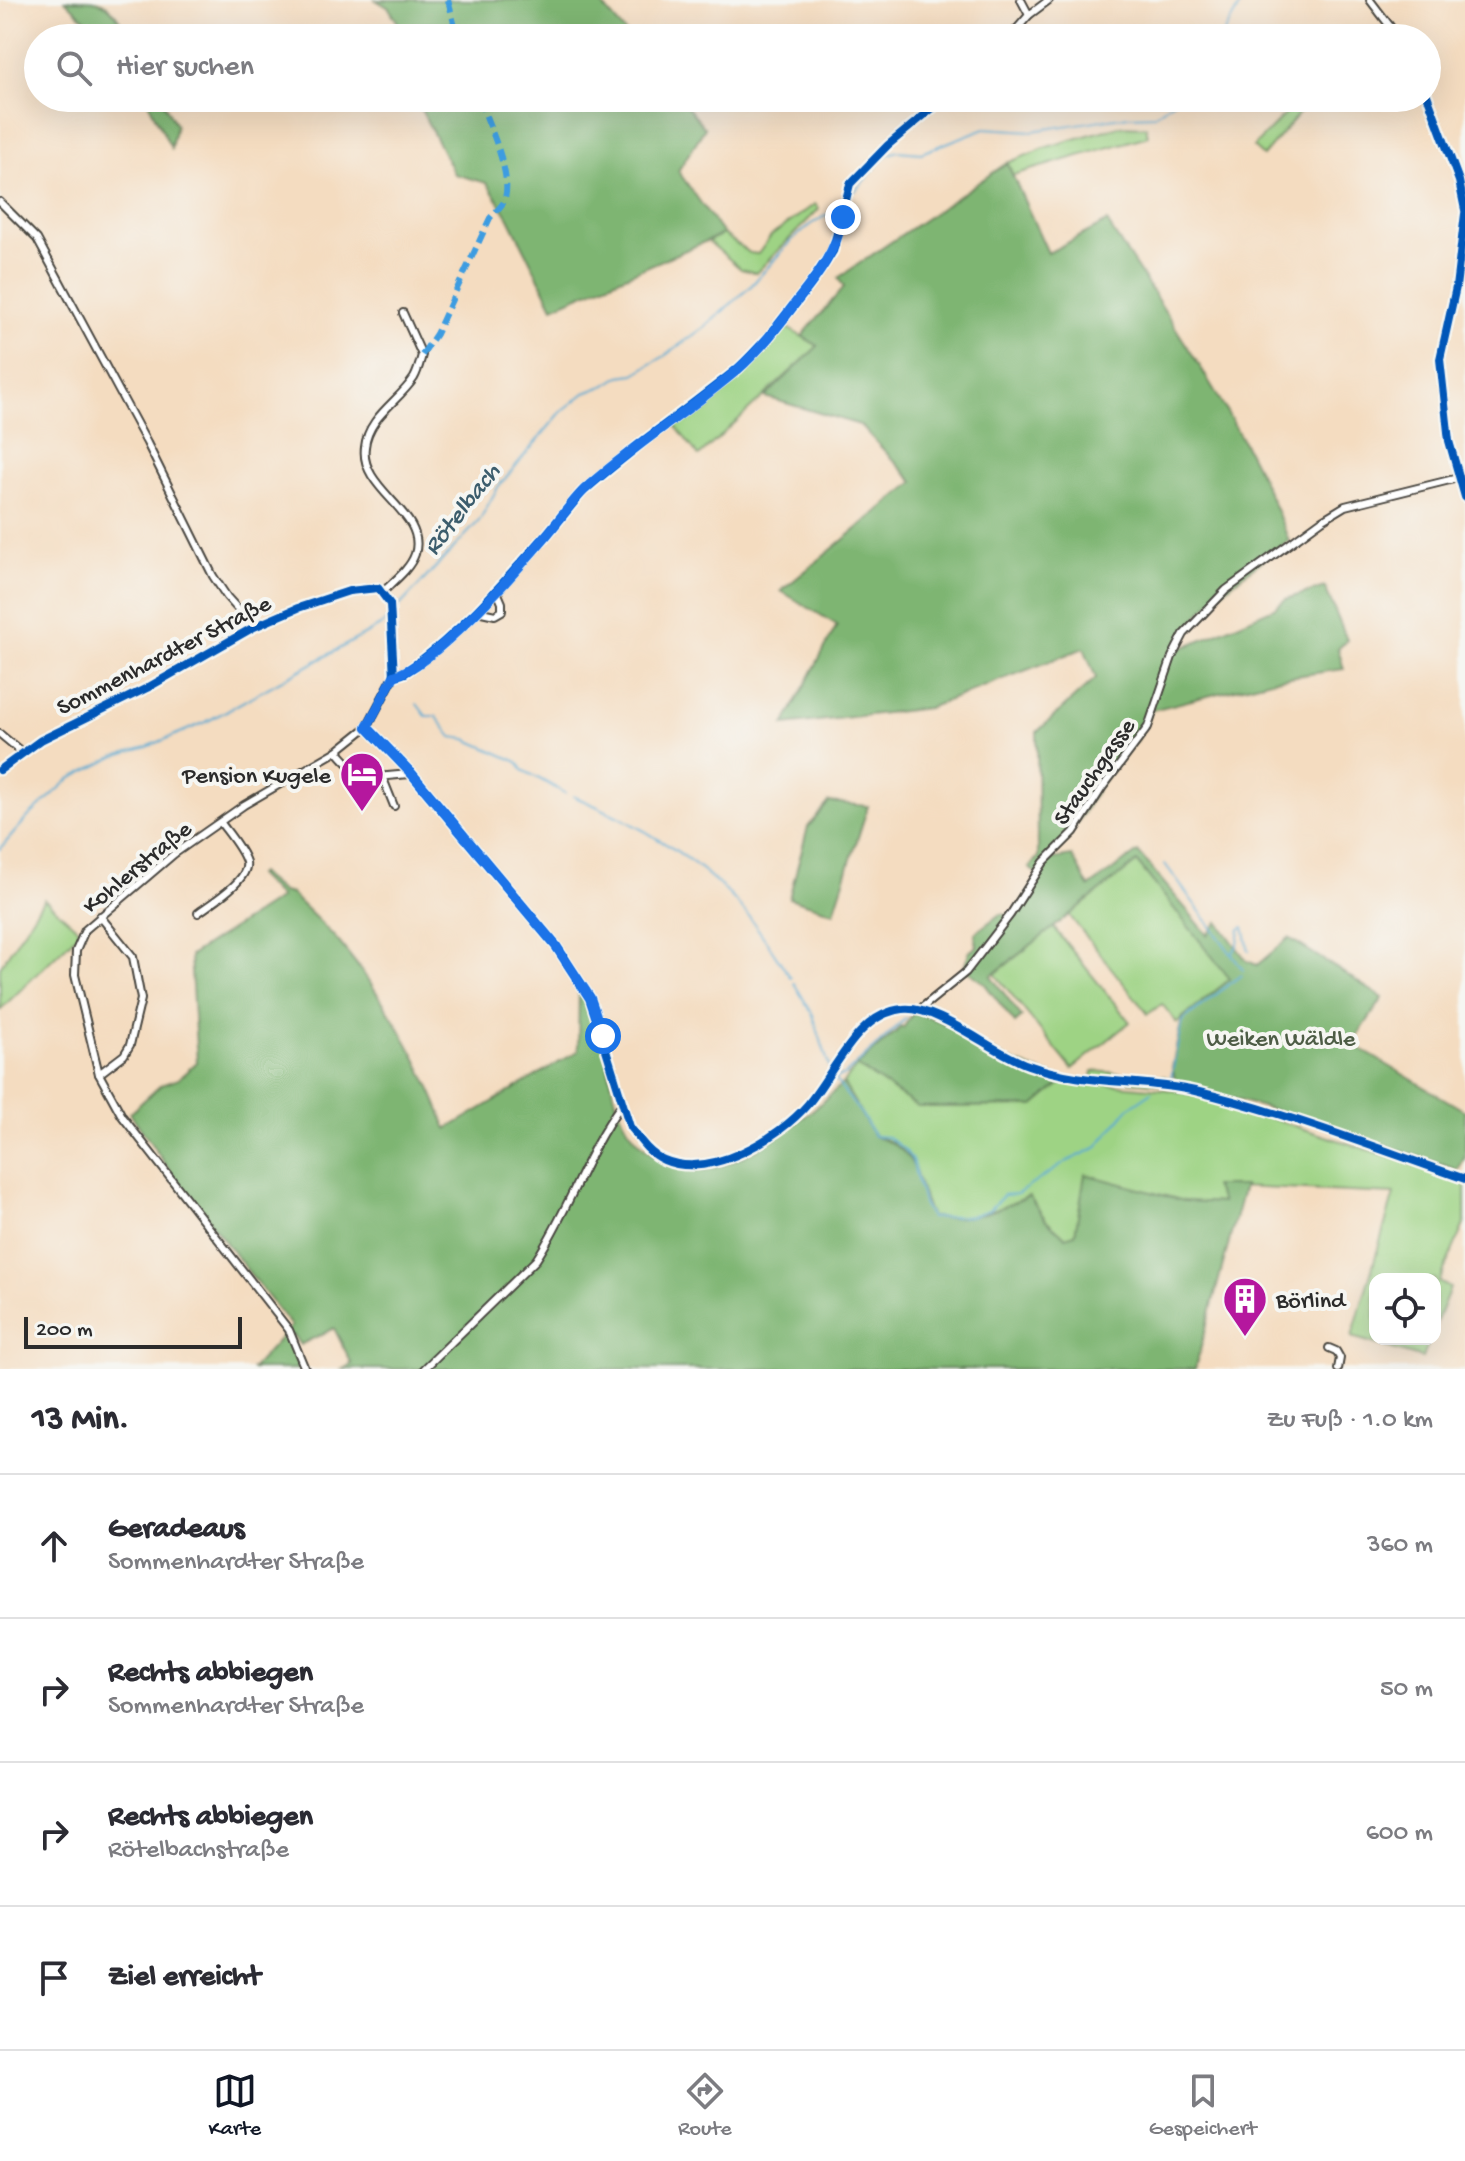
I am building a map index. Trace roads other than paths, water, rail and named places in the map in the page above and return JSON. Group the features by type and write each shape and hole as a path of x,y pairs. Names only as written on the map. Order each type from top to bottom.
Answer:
{"street":[{"path":"1021,0 1029,15"},
{"path":"1021,24 1049,0"},
{"path":"1370,0 1388,24"},
{"path":"394,676 405,673 434,651 477,611 582,492 739,368 768,338 833,251 850,184 888,145 928,112"},
{"path":"1433,112 1459,181 1465,212 1456,287 1440,359 1444,408 1458,478 1465,497"},
{"path":"0,202 37,239 147,443 213,576 254,627"},
{"path":"403,313 422,355 416,375 369,431 364,461 376,483 409,520 416,540 415,554 405,570 383,592 391,610 394,676 367,727 412,774 573,969 590,998 630,1127 654,1154 662,1160 691,1166 723,1160 787,1124 821,1086 861,1029 890,1011 904,1009 919,1010 939,1018 1009,1058 1040,1069 1075,1079 1197,1092 1465,1179"},
{"name":"Stauchgasse","path":"919,1010 966,972 1010,915 1044,862 1082,822 1102,788 1148,727 1172,657 1184,634 1226,590 1345,506 1458,478"},
{"name":"Sommenhardter Straße","path":"0,770 41,740 147,688 254,627 349,591 368,587 383,592"},
{"path":"477,611 495,615 502,611 496,589"},
{"name":"Kohlerstraße","path":"305,1369 289,1330 122,1116 99,1074 75,975 76,951 85,930 155,869 244,805 337,751 367,727"},
{"path":"0,734 22,754"},
{"path":"337,751 353,770 365,777 412,774"},
{"path":"382,776 394,806"},
{"path":"198,913 242,879 246,870 245,860 221,823"},
{"path":"99,1074 124,1055 130,1045 141,999 133,957 100,916"},
{"path":"424,1369 536,1260 549,1241 574,1184 604,1128 621,1105"},
{"path":"1329,1348 1336,1351 1340,1358 1338,1369"}],"waterway":[{"name":"Rötelbach","path":"1229,24 1243,0"},
{"name":"Rötelbach","path":"854,192 886,155 898,151 921,153 985,128 1032,131 1159,112"},
{"name":"Rötelbach","path":"392,614 479,521 498,487 562,411 585,393 620,376 634,374 663,357 706,326 751,286 792,240 842,206"},
{"name":"Rötelbach","path":"0,849 28,817 70,779 116,756 147,747 206,722 388,619"},
{"path":"417,704 426,716 436,716 452,737 466,739 518,762 523,770 565,793"},
{"path":"573,796 645,831 691,861 732,897 791,978"},
{"path":"1165,864 1243,970"},
{"path":"1232,954 1238,944 1240,929 1244,927 1249,951"},
{"path":"1171,1078 1182,1021 1241,975"},
{"path":"794,983 813,1015 829,1066"},
{"path":"835,1078 845,1075 906,1018"},
{"path":"832,1076 874,1136 888,1137 912,1160 923,1203 931,1218 971,1216 989,1210 1004,1195 1017,1194 1068,1161 1096,1148 1130,1107 1152,1092"}],"place":[{"name":"Pension Kugele","path":"362,813"},
{"name":"Börlind","path":"1245,1338"}],"park label":[{"name":"Weiken Wäldle","path":"1281,1037"}]}
